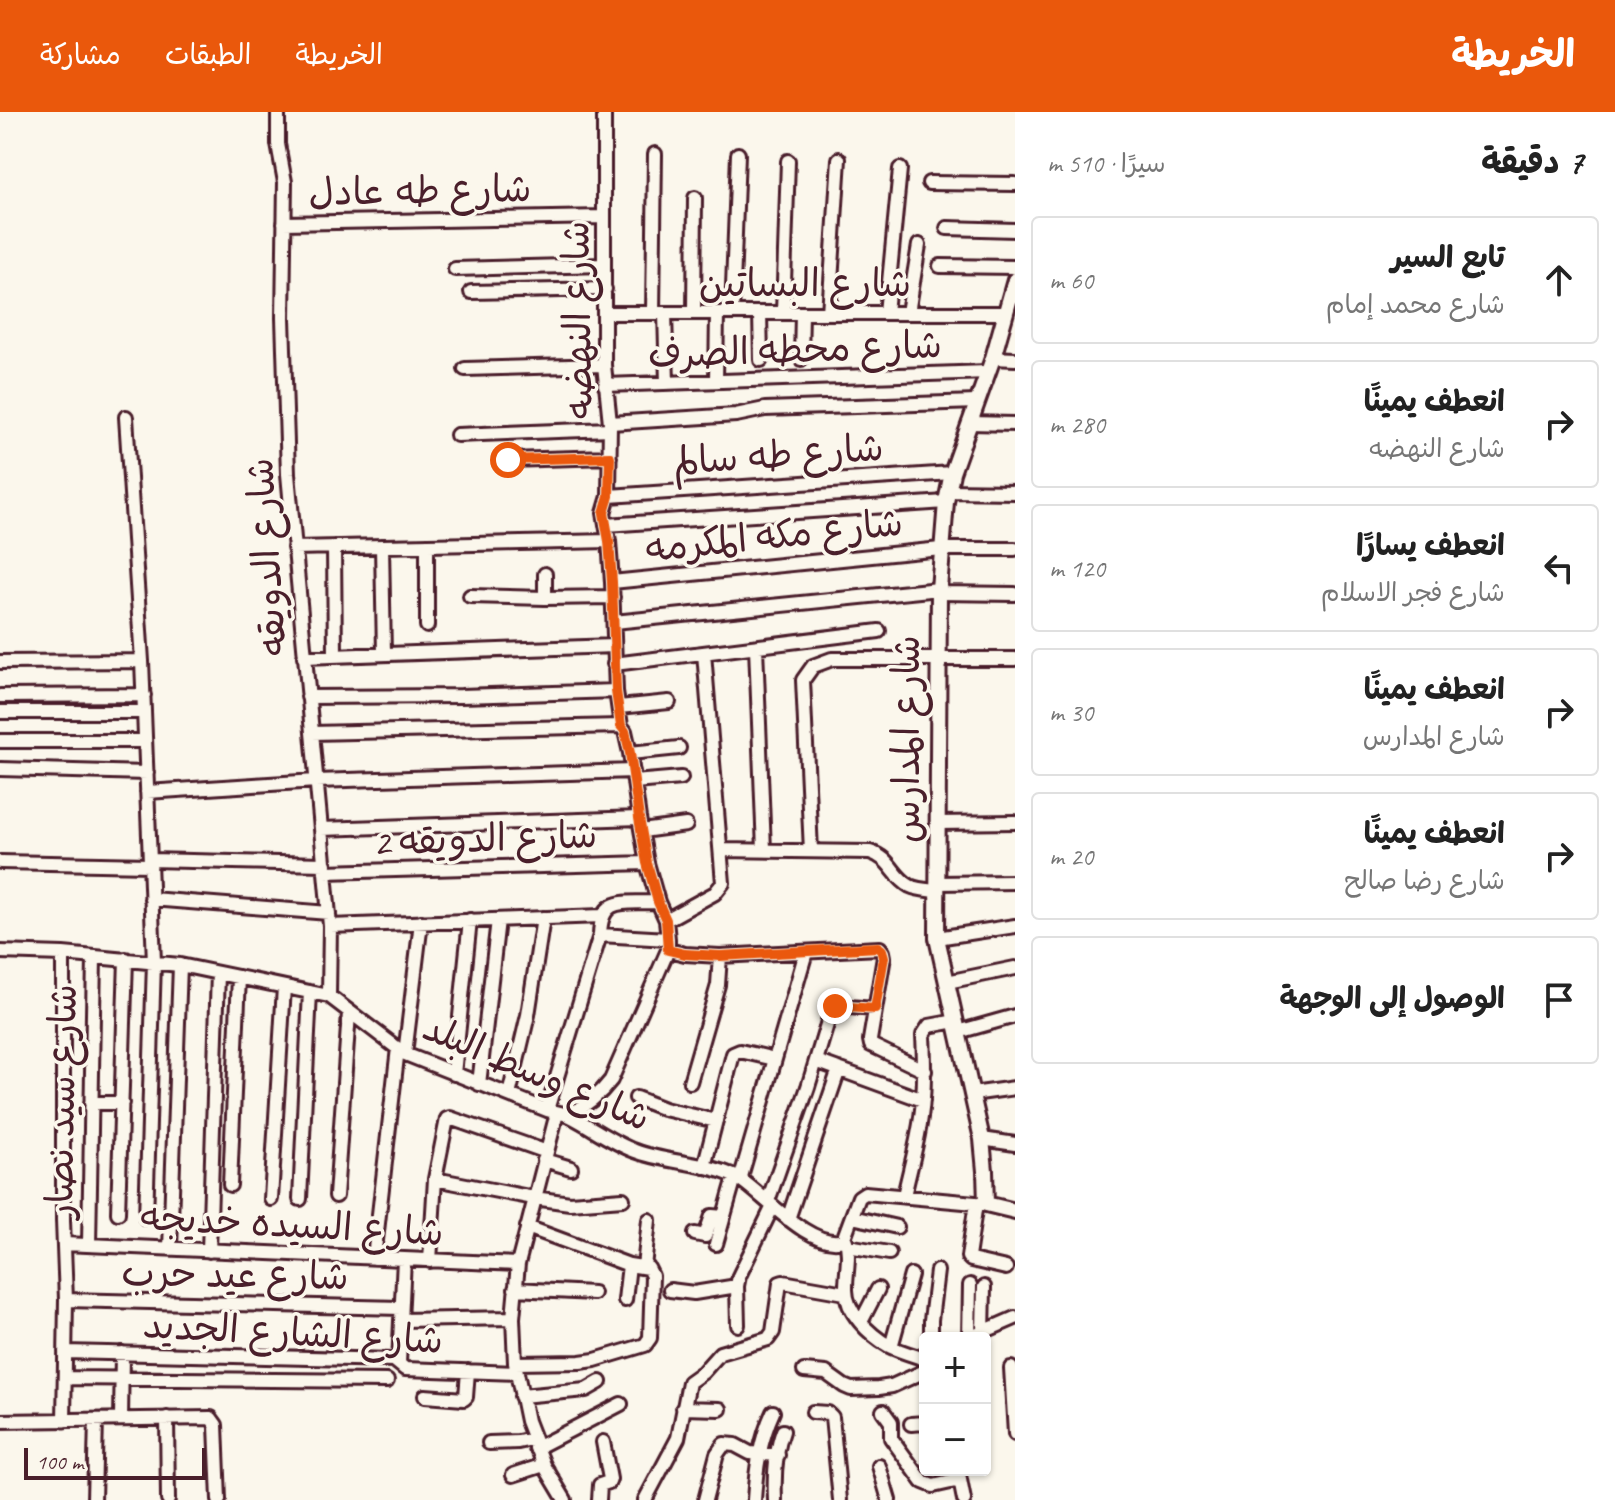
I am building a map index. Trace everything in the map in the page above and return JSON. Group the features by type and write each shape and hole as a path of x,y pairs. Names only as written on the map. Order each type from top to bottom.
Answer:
{"street":[{"name":"شارع الدويقه","path":"278,112 278,144 285,182 283,318 288,474 325,868 329,919 329,996"},
{"name":"شارع النهضه","path":"604,112 604,365 610,426 609,496 604,513 612,582 616,691 621,726 630,753 647,863 666,920 668,944"},
{"path":"655,154 659,313 667,383"},
{"path":"732,313 738,154"},
{"path":"829,313 839,159"},
{"path":"783,313 788,161"},
{"path":"886,313 900,169"},
{"path":"929,183 1015,184"},
{"path":"694,313 695,198"},
{"name":"شارع طه عادل","path":"284,223 604,217"},
{"path":"947,228 1015,230"},
{"path":"908,313 919,245"},
{"path":"455,269 604,265"},
{"path":"940,266 1015,267"},
{"name":"شارع المدارس","path":"981,1204 985,1171 982,1139 937,938 939,591 941,549 952,473 991,365 1015,280"},
{"path":"471,292 605,289"},
{"name":"شارع البساتين","path":"605,313 1005,313"},
{"path":"716,381 717,313"},
{"path":"760,313 761,360"},
{"path":"801,359 802,313"},
{"name":"شارع محطه الصرف","path":"605,385 991,365 1015,359"},
{"path":"465,369 604,365"},
{"path":"457,435 610,426 736,415 765,409 977,402"},
{"path":"126,417 144,695 154,962 146,1218"},
{"path":"969,423 1015,424"},
{"path":"508,460 610,457"},
{"name":"شارع طه سالم","path":"609,496 952,473"},
{"path":"606,525 1015,492"},
{"path":"294,548 609,541"},
{"path":"427,545 427,626"},
{"path":"382,546 384,654"},
{"path":"334,547 335,656"},
{"name":"شارع مكه المكرمه","path":"612,582 941,549 1015,549"},
{"path":"545,574 545,598"},
{"path":"614,622 939,591 1015,594"},
{"path":"470,596 613,597"},
{"path":"614,664 879,631"},
{"path":"304,657 614,646"},
{"path":"756,647 764,850"},
{"path":"666,920 718,891 724,878 704,653"},
{"path":"811,851 803,680 813,666 832,659 1015,659"},
{"path":"0,662 142,661"},
{"path":"308,697 616,691"},
{"path":"0,696 144,695"},
{"path":"619,707 669,702"},
{"path":"0,712 144,712"},
{"path":"312,733 621,726"},
{"path":"0,741 145,741"},
{"path":"630,753 679,748"},
{"path":"0,769 147,773"},
{"path":"147,792 316,781 681,778"},
{"path":"937,823 1015,822"},
{"path":"321,829 686,825"},
{"path":"721,850 870,852 884,858 912,887 1015,882"},
{"name":"شارع الدويقه 2","path":"0,862 150,862 325,868 647,863"},
{"path":"151,899 329,919 421,922 602,916"},
{"path":"565,1500 534,1443 521,1396 513,1318 518,1264 600,935 602,916 614,904 658,902"},
{"path":"509,1095 528,1015 543,918"},
{"path":"454,1074 470,920"},
{"path":"479,1084 498,920"},
{"path":"374,1258 421,922"},
{"path":"937,938 1015,926"},
{"path":"600,935 668,944 685,954 720,956 878,947 884,957 871,1045 925,1071"},
{"path":"557,1112 585,1107 611,1080 668,944"},
{"name":"شارع وسط البلد","path":"0,952 63,954 180,965 329,996 401,1051 557,1112 635,1151 738,1178 788,1219 822,1238 889,1253"},
{"path":"716,1244 806,952"},
{"path":"63,954 64,1421"},
{"path":"690,1082 718,985 720,956"},
{"name":"شارع سيد نصار","path":"89,1245 94,957"},
{"path":"118,1213 126,959"},
{"path":"170,1249 180,965"},
{"path":"947,982 1015,968"},
{"path":"209,1251 218,973"},
{"path":"230,1185 239,977"},
{"path":"271,1199 284,987"},
{"path":"300,1199 310,992"},
{"path":"738,1325 737,1286 742,1269 770,1204 833,1007 875,1009"},
{"path":"336,1196 349,1013"},
{"path":"904,1196 923,1100 925,1029 1015,1016"},
{"path":"704,1167 734,1053 740,1051 775,1059"},
{"path":"816,1061 923,1100"},
{"path":"788,1219 839,1069"},
{"path":"972,1094 1015,1088"},
{"path":"636,1098 664,1109 716,1121"},
{"path":"91,1103 122,1103"},
{"path":"430,1261 435,1179 448,1119 571,1168"},
{"path":"982,1139 1015,1144"},
{"path":"435,1179 570,1203 623,1199"},
{"path":"919,1357 878,1339 852,1311 845,1293 846,1242 859,1197 865,1193 904,1196 1015,1211"},
{"path":"981,1204 968,1257 1006,1268"},
{"path":"695,1234 705,1236 712,1216 724,1217"},
{"path":"852,1217 897,1227"},
{"path":"527,1227 629,1265 644,1267 648,1226 633,1228"},
{"name":"شارع السيده خديجه","path":"64,1244 518,1264"},
{"path":"399,1363 404,1259"},
{"path":"625,1300 629,1265"},
{"name":"شارع الشارع الجديد","path":"65,1352 394,1360 405,1369 468,1371 595,1360 645,1345 650,1338 652,1276 644,1267"},
{"path":"931,1332 937,1271"},
{"path":"891,1347 911,1275"},
{"path":"645,1500 678,1438 689,1382 703,1372 716,1356 772,1335 780,1283 845,1293"},
{"path":"969,1332 970,1285"},
{"path":"670,1290 694,1293 737,1286"},
{"path":"983,1332 984,1287"},
{"path":"515,1289 593,1293"},
{"path":"861,1322 878,1289"},
{"name":"شارع عيد حرب","path":"66,1300 513,1318"},
{"path":"985,1332 1015,1318"},
{"path":"905,1353 919,1350"},
{"path":"121,1419 122,1353"},
{"path":"425,1396 464,1399 468,1371"},
{"path":"804,1371 826,1373 851,1389 892,1386 919,1374"},
{"path":"1012,1375 1015,1434"},
{"path":"65,1378 387,1381"},
{"path":"521,1396 586,1390 600,1382"},
{"path":"489,1443 534,1443 621,1404"},
{"path":"683,1408 720,1409"},
{"path":"883,1411 891,1422 891,1438 923,1482 933,1486 957,1476"},
{"path":"754,1500 759,1454 773,1412"},
{"path":"813,1412 828,1413 832,1417 840,1500"},
{"path":"167,1418 168,1500"},
{"path":"0,1421 213,1419 216,1425 219,1500"},
{"path":"94,1500 96,1420"},
{"path":"911,1424 919,1423"},
{"path":"775,1500 783,1431"},
{"path":"599,1500 600,1485 610,1479 603,1442"},
{"path":"705,1500 720,1448 724,1444 750,1453 778,1455"},
{"path":"513,1475 544,1465"},
{"path":"879,1466 889,1500"},
{"path":"959,1476 964,1500"}],"route":[{"path":"508,460 610,457 609,496 604,513 612,582 616,691 621,726 628,740 647,863 666,920 668,950 702,956 878,947 882,950 884,957 875,1009 835,1006"}]}
